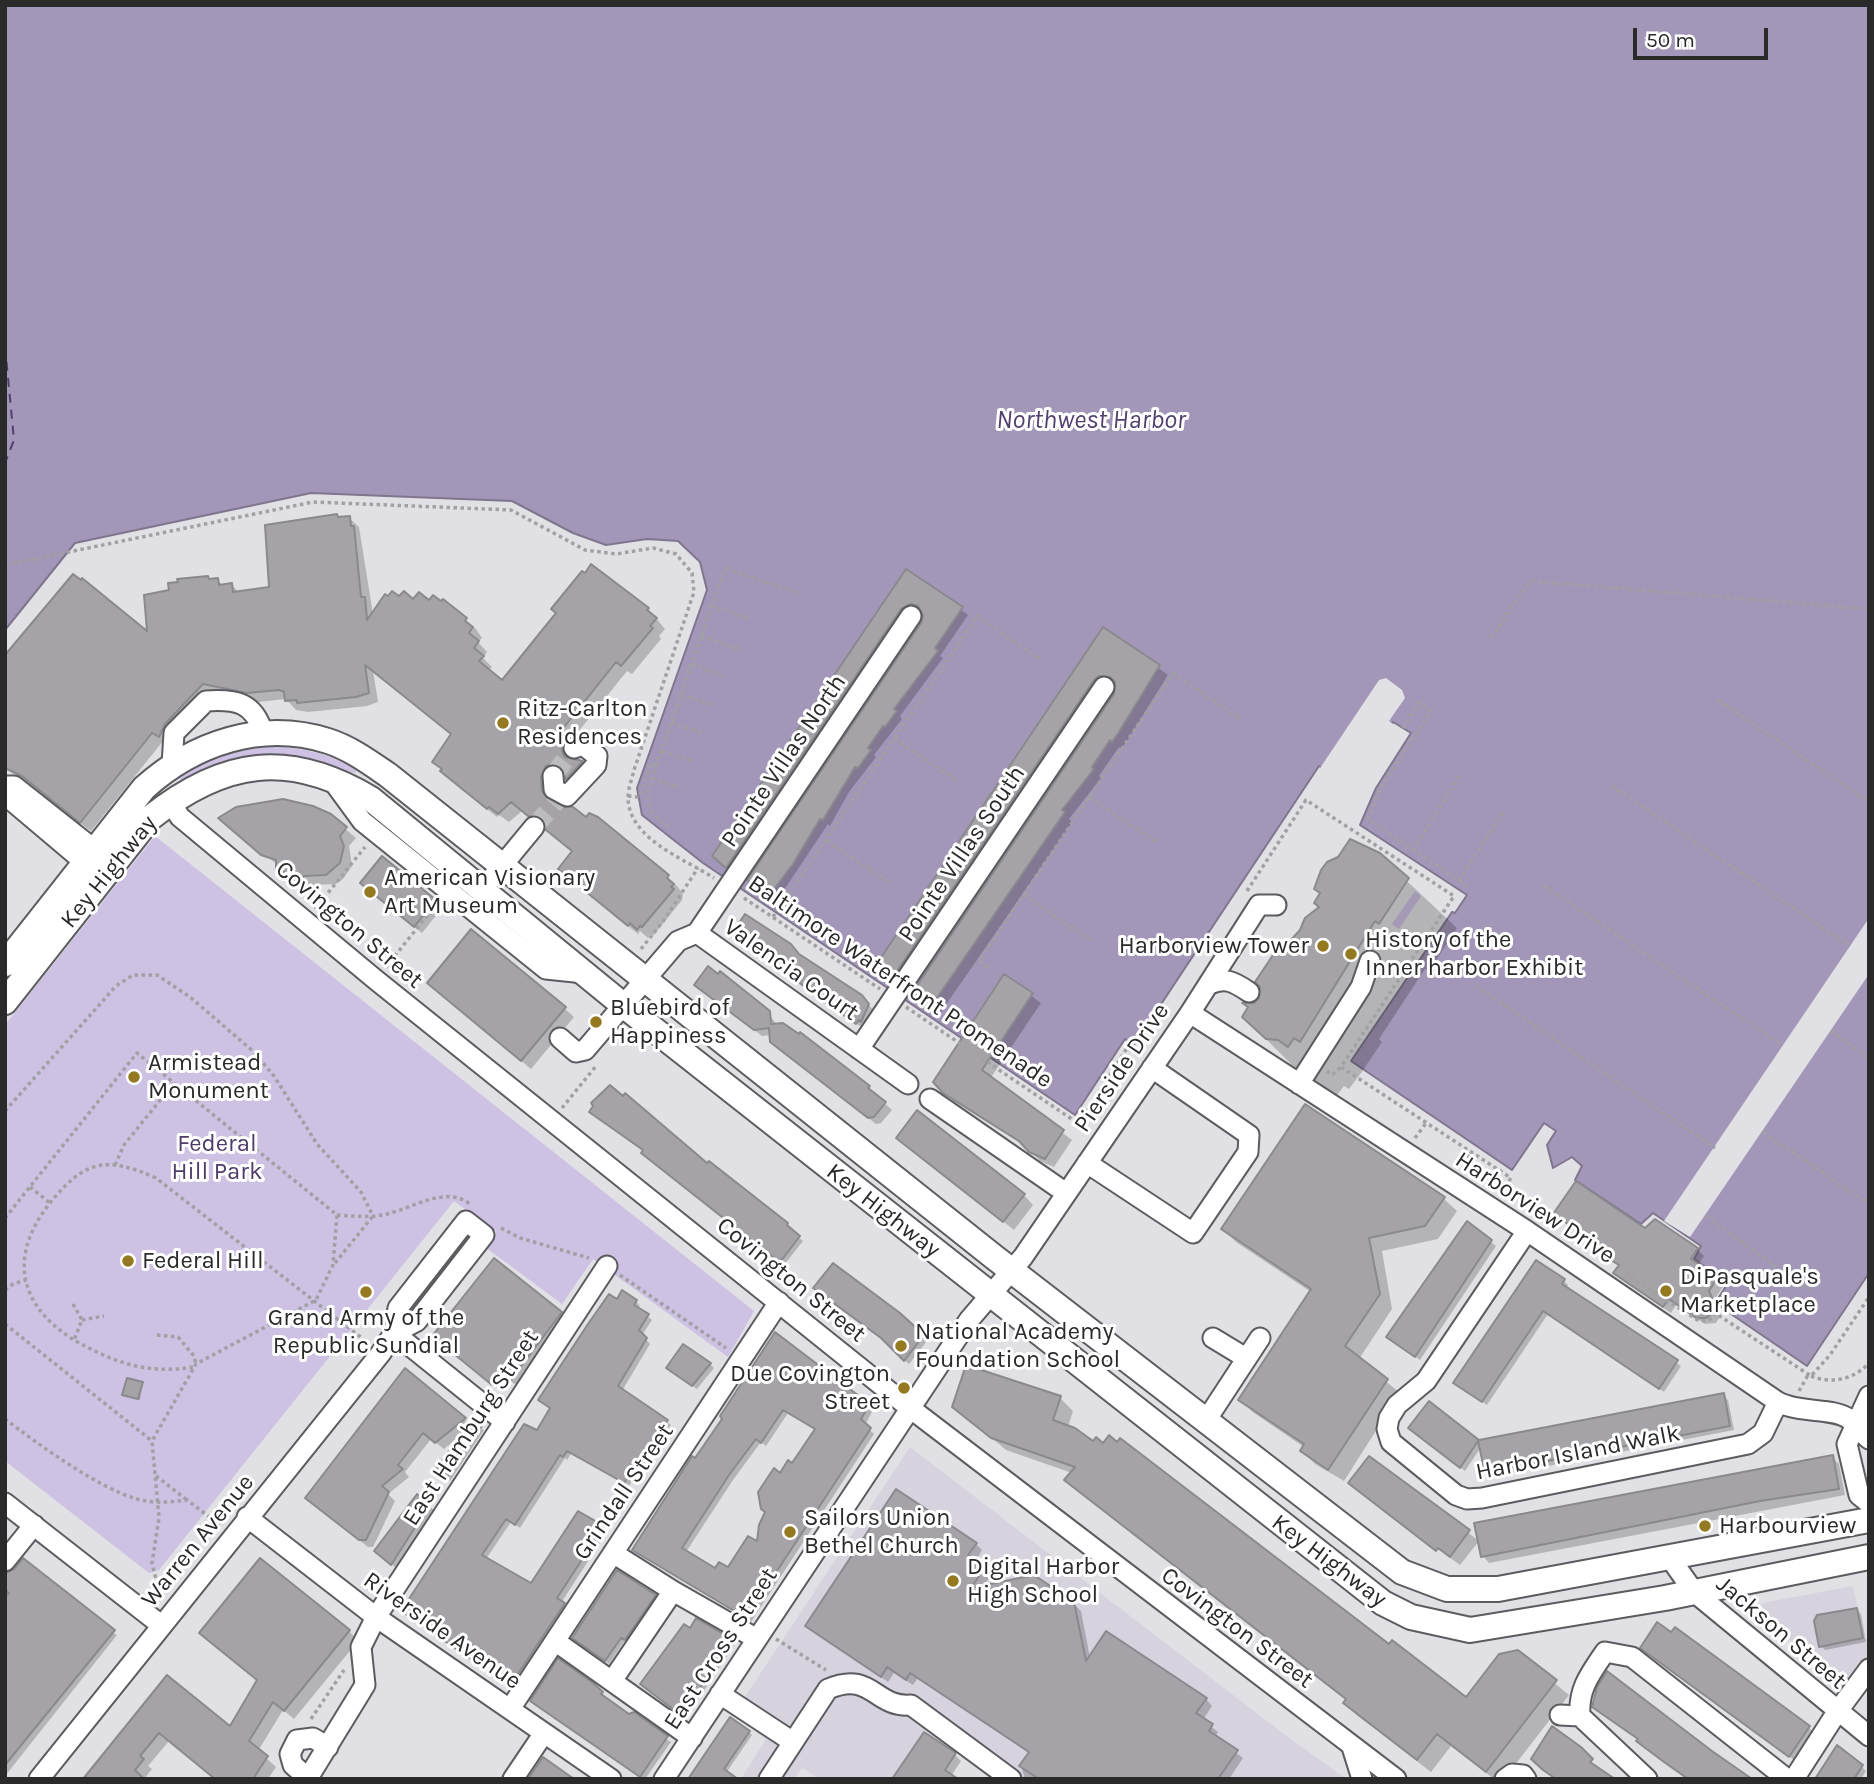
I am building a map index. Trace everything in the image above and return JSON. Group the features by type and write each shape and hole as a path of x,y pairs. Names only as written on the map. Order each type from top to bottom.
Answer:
{"main road":[{"name":"Key Highway","path":"5,1002 99,863 144,788 172,765 200,748 226,739 263,733 296,734 328,741 358,755 502,866 1011,1270 1380,1558 1402,1572 1447,1589 1498,1589 1869,1520"},
{"name":"Key Highway","path":"5,964 99,863 185,791 234,770 265,766 292,767 330,777 371,799 623,1005 1359,1586 1383,1603 1412,1618 1470,1630 1694,1592 1869,1557"}],"street":[{"name":"Pointe Villas North","path":"697,933 911,616"},
{"name":"Pointe Villas South","path":"859,1049 1104,687"},
{"path":"172,765 174,733 188,715 206,701 225,700 244,705 259,717 263,733"},
{"path":"553,776 554,789 561,796 567,796 596,765 597,756 591,749 583,745 575,748"},
{"path":"330,777 362,821 546,969 584,973"},
{"path":"5,786 14,786 99,863"},
{"path":"5,795 99,863"},
{"name":"Covington Street","path":"170,802 180,817 376,980 910,1408 1396,1779"},
{"path":"482,890 534,827"},
{"name":"Pierside Drive","path":"1011,1270 1190,1013 1259,905 1276,905"},
{"name":"Valencia Court","path":"560,1038 576,1052 585,1050 678,941 697,933 908,1084"},
{"path":"1300,1083 1361,987 1370,961"},
{"path":"1208,985 1221,979 1234,982 1249,992"},
{"name":"Harborview Drive","path":"1190,1013 1527,1231 1778,1402 1793,1409 1835,1413 1865,1429"},
{"path":"1087,1163 1193,1233 1248,1152 1249,1135 1152,1068"},
{"path":"930,1099 1066,1193"},
{"name":"Warren Avenue","path":"39,1779 381,1353 394,1333 398,1308 466,1221 484,1235 417,1321 394,1333"},
{"name":"Harbor Island Walk","path":"1527,1231 1426,1381 1397,1405 1389,1418 1387,1429 1395,1448 1456,1495 1467,1499 1482,1498 1748,1444 1763,1433 1778,1402"},
{"name":"East Hamburg Street","path":"328,1747 365,1685 361,1647 376,1617 607,1266"},
{"name":"East Cross Street","path":"664,1779 969,1320 1011,1270"},
{"name":"Grindall Street","path":"510,1709 779,1302"},
{"path":"394,1333 505,1422"},
{"path":"1213,1338 1246,1358"},
{"path":"1205,1422 1260,1338"},
{"path":"1869,1396 1861,1410 1865,1429 1847,1444 1859,1495 1869,1503"},
{"path":"5,1503 161,1625"},
{"name":"Riverside Avenue","path":"247,1517 376,1617 611,1779"},
{"path":"5,1561 33,1525"},
{"path":"613,1553 673,1591 760,1635"},
{"name":"Jackson Street","path":"1670,1558 1694,1592 1869,1736"},
{"path":"612,1681 673,1591"},
{"path":"555,1641 692,1738"},
{"path":"1580,1716 1579,1696 1595,1666 1605,1652 1622,1653 1632,1657 1787,1779"},
{"path":"1794,1779 1837,1712 1869,1669"},
{"path":"769,1779 828,1689 844,1682 862,1685 896,1706 911,1705 1011,1779"},
{"path":"720,1694 793,1742"},
{"path":"1560,1715 1580,1716 1647,1779"},
{"path":"513,1779 544,1733"},
{"path":"1352,1747 1362,1779"},
{"path":"1505,1779 1512,1774 1522,1775 1526,1779"}],"path":[{"path":"5,565 313,502 511,510 585,550 616,554 653,548 676,554 692,573 694,592 634,770 628,796 639,797 651,763 657,765"},
{"path":"668,827 652,813 647,793 725,568 798,593"},
{"path":"1491,638 1530,581 1869,609"},
{"path":"712,606 752,619"},
{"path":"773,917 978,616 1041,660"},
{"path":"701,636 742,650"},
{"path":"692,664 725,677"},
{"path":"988,967 979,961 1173,673 1239,718"},
{"path":"681,695 714,705"},
{"path":"1718,700 1869,803"},
{"path":"1403,727 1420,702 1431,711 1381,787 1368,819 1469,887"},
{"path":"672,722 704,734"},
{"path":"895,739 959,782"},
{"path":"662,751 693,761"},
{"path":"1413,849 1460,775"},
{"path":"652,778 680,788"},
{"path":"1612,786 1850,946"},
{"name":"Baltimore Waterfront Promenade","path":"628,796 630,813 638,826 687,864 728,887 1079,1124 1127,1048 1138,1055 1144,1045"},
{"path":"1089,797 1157,842"},
{"path":"1245,894 1306,800 1454,896 1341,1067 1511,1178 1500,1195 1509,1201"},
{"path":"1459,880 1503,813"},
{"path":"306,921 370,839"},
{"path":"827,841 892,884"},
{"path":"637,953 664,920 698,868"},
{"path":"1544,886 1782,1045"},
{"path":"1024,895 1090,940"},
{"path":"376,980 441,898"},
{"path":"5,1111 116,986 133,975 157,975 190,997 265,1064 309,1134 353,1182 373,1216"},
{"path":"1476,986 1715,1148"},
{"path":"1831,1031 1869,1058"},
{"path":"5,1218 136,1054 338,1215 373,1216 442,1197 462,1197"},
{"path":"560,1110 600,1062"},
{"path":"116,1165 124,1144 174,1083"},
{"path":"1411,1145 1426,1123"},
{"path":"1763,1132 1867,1203"},
{"path":"1466,1167 1465,1159 1470,1152"},
{"path":"373,1216 333,1265 316,1300 195,1365 169,1371 136,1367 106,1357 74,1340 42,1313 26,1280 23,1260 28,1236 68,1181 83,1170 102,1165 116,1165 140,1171 169,1186 316,1300 381,1353"},
{"path":"30,1187 50,1203"},
{"path":"333,1265 338,1215"},
{"path":"1706,1216 1810,1291"},
{"path":"1621,1271 1699,1321 1709,1320 1715,1313 1810,1375 1824,1381 1856,1376 1867,1365"},
{"path":"5,1290 26,1280"},
{"path":"1801,1388 1830,1354 1869,1297"},
{"path":"73,1304 82,1320"},
{"path":"82,1320 104,1317"},
{"path":"74,1340 82,1320"},
{"path":"5,1324 152,1441"},
{"path":"157,1335 178,1337 194,1356 195,1365 152,1441 159,1503 152,1554 157,1583"},
{"path":"5,1419 105,1484 137,1499 159,1503 187,1500"},
{"path":"155,1476 204,1513"},
{"path":"760,1635 827,1671"},
{"path":"302,1724 310,1720 345,1669 345,1662"}],"shaded area":[{"name":"Digital Harbor High School","path":"910,1447 1346,1779 994,1779 924,1730 892,1779 819,1779 802,1768 794,1779 741,1779 766,1739 733,1715"},
{"path":"1853,1586 1864,1639 1869,1638 1869,1659 1847,1685 1755,1614 1762,1603"}],"green space":[{"path":"255,746 308,751 357,769 355,773 308,761 267,756 227,762 182,781 176,775 227,752"},
{"name":"Federal Hill Park","path":"155,836 754,1311 728,1357 593,1259 562,1304 485,1247 497,1232 454,1201 159,1570 149,1573 5,1461 5,1025"},
{"path":"1415,891 1421,896 1399,929 1392,924"}],"water":[{"name":"Northwest Harbor","path":"5,5 1869,5 1869,1273 1807,1366 1715,1303 1728,1283 1694,1259 1701,1246 1653,1213 1641,1224 1575,1180 1582,1166 1572,1157 1553,1168 1547,1145 1556,1131 1544,1123 1512,1170 1351,1061 1452,912 1455,913 1467,895 1360,825 1376,788 1411,733 1393,722 1352,786 1319,766 1134,1045 1125,1039 1075,1115 703,863 642,815 637,788 707,590 700,562 678,541 647,539 606,545 573,533 512,501 311,493 75,543 5,630"}],"pier":[{"path":"1386,678 1402,690 1405,698 1389,721 1406,734 1394,727 1354,789 1320,771 1302,795 1379,680"},
{"path":"1869,918 1869,974 1690,1237 1664,1221"}],"building":[{"name":"Ritz-Carlton Residences","path":"337,514 338,517 350,516 351,526 354,526 361,597 365,597 367,620 385,594 388,596 392,591 399,596 404,591 413,599 419,592 429,600 433,595 441,601 443,599 467,618 465,621 473,627 469,633 479,641 474,648 484,656 479,661 502,680 556,613 551,609 591,564 649,608 647,610 657,618 650,626 653,628 621,666 616,662 557,736 564,742 562,751 565,757 583,761 566,780 563,769 553,764 546,766 541,777 542,791 548,799 562,807 573,807 586,817 589,813 598,817 669,875 667,878 674,884 671,887 674,889 642,927 637,930 630,923 628,926 558,869 572,851 546,830 541,817 528,816 511,802 498,814 489,807 487,809 440,771 442,769 432,762 451,734 365,665 369,693 356,697 297,703 297,700 285,701 284,692 279,690 247,693 203,684 165,724 159,737 152,733 80,823 22,776 5,768 5,655 73,574 81,580 82,578 147,631 144,595 169,590 168,583 178,582 177,579 208,576 209,579 218,578 219,585 232,583 233,592 269,587 265,525"},
{"path":"906,569 963,607 935,648 938,651 894,709 897,711 868,748 871,750 858,768 855,767 823,820 820,819 793,864 768,897 747,880 921,623 923,616 918,606 911,604 901,609 726,868 712,856"},
{"path":"1103,627 1160,665 1119,732 1112,742 1110,740 1092,767 1094,769 1062,810 1065,812 932,1005 912,993 1114,694 1115,682 1110,677 1099,676 1094,680 891,980 874,968"},
{"name":"American Visionary Art Museum","path":"283,799 313,806 331,814 347,827 340,836 344,846 340,863 326,875 304,876 298,882 284,872 276,872 276,860 261,855 218,818 236,807"},
{"name":"Harborview Tower","path":"1350,839 1380,853 1409,878 1379,924 1375,921 1300,1042 1294,1038 1288,1047 1278,1040 1266,1039 1242,1017 1248,1007 1242,1003 1254,1003 1259,998 1260,987 1255,982 1275,952 1278,954 1300,930 1305,918 1319,907 1314,903 1320,893 1314,889 1321,870 1327,862 1338,857"},
{"path":"382,856 436,900 414,927 360,883"},
{"path":"745,914 791,944 799,954 862,995 869,1004 861,1022 859,1020 856,1024 732,933"},
{"path":"471,929 566,1007 521,1061 427,983"},
{"path":"708,966 718,974 720,971 770,1011 771,1024 783,1023 799,1034 800,1032 870,1086 868,1088 886,1102 874,1117 868,1118 770,1042 769,1028 754,1030 694,985"},
{"path":"1004,974 1033,993 982,1070 1064,1130 1045,1159 1029,1152 1019,1141 943,1093 933,1082"},
{"path":"610,1085 623,1096 625,1093 707,1163 709,1161 788,1223 800,1236 779,1262 641,1153 643,1150 589,1112 593,1106 591,1103"},
{"path":"1305,1104 1445,1197 1425,1226 1369,1238 1380,1294 1345,1346 1388,1379 1328,1470 1300,1451 1304,1444 1238,1400 1311,1289 1221,1229"},
{"path":"917,1110 1025,1194 1003,1222 896,1138"},
{"path":"1576,1181 1645,1228 1655,1219 1698,1248 1691,1259 1718,1277 1709,1291 1715,1305 1712,1314 1706,1318 1696,1318 1669,1299 1663,1307 1613,1273 1619,1265 1594,1250 1597,1246 1591,1240 1553,1214"},
{"path":"1467,1221 1492,1240 1415,1357 1386,1337"},
{"path":"494,1258 562,1312 510,1381 500,1374 492,1385 432,1336"},
{"path":"1536,1260 1565,1279 1562,1284 1678,1360 1659,1389 1543,1311 1482,1402 1453,1383"},
{"path":"833,1263 900,1313 924,1335 904,1361 881,1338 813,1288"},
{"path":"622,1290 637,1300 634,1305 649,1314 639,1330 647,1338 618,1386 668,1420 624,1483 567,1451 563,1457 560,1455 515,1525 506,1519 482,1555 531,1583 578,1511 604,1526 557,1598 565,1603 510,1686 401,1611 524,1424 537,1430 550,1408 538,1400 609,1294 617,1299"},
{"path":"775,1332 859,1396 868,1407 861,1419 871,1428 746,1618 632,1550 692,1456 695,1458 722,1419 720,1416","holes":["783,1410 815,1429 792,1463 788,1460 780,1473 774,1468 758,1492 761,1509 765,1512 759,1525 757,1541 748,1536 728,1567 719,1562 715,1568 682,1548 729,1475 756,1439 761,1443"]},
{"path":"683,1344 711,1363 692,1386 666,1368"},
{"path":"966,1365 1061,1396 1053,1420 1075,1428 1093,1441 1096,1437 1103,1443 1109,1435 1117,1442 1120,1438 1389,1644 1392,1640 1466,1697 1499,1654 1518,1650 1557,1680 1486,1772 1437,1734 1417,1760 1343,1703 1346,1699 1064,1480 1075,1467 991,1438 952,1407"},
{"path":"405,1368 466,1418 435,1443 423,1433 398,1465 403,1469 382,1486 389,1492 366,1540 359,1540 305,1498"},
{"path":"127,1378 143,1382 138,1399 122,1395"},
{"path":"1724,1393 1730,1426 1485,1473 1478,1441 1460,1468 1408,1428 1429,1401 1479,1440"},
{"path":"473,1419 482,1426 446,1479 435,1470"},
{"path":"1833,1455 1839,1489 1760,1501 1481,1557 1474,1523"},
{"path":"1369,1456 1470,1530 1450,1557 1438,1548 1436,1551 1348,1483"},
{"path":"896,1489 977,1543 968,1555 985,1567 971,1588 1034,1575 1074,1602 1086,1661 1106,1631 1207,1698 1196,1713 1213,1724 1209,1731 1238,1750 1218,1779 1039,1779 1019,1766 1029,1752 910,1673 906,1680 887,1667 881,1677 805,1626"},
{"path":"417,1494 430,1504 391,1565 374,1551"},
{"path":"23,1558 115,1630 5,1765 5,1597 9,1593 5,1590 5,1573 14,1569"},
{"path":"260,1558 350,1630 284,1711 273,1702 249,1741 268,1756 253,1779 215,1779 159,1733 140,1756 144,1759 135,1770 144,1779 83,1779 167,1675 230,1726 257,1680 199,1633"},
{"path":"617,1570 656,1595 625,1640 621,1638 605,1661 572,1638"},
{"path":"1857,1608 1863,1638 1819,1647 1814,1621 1817,1615"},
{"path":"696,1618 732,1639 682,1716 640,1684 684,1624 690,1628"},
{"path":"1657,1622 1671,1632 1675,1627 1810,1726 1789,1757 1640,1648"},
{"path":"558,1658 592,1682 603,1692 601,1694 629,1714 634,1712 668,1736 640,1777 530,1701"},
{"path":"1607,1671 1752,1779 1688,1779 1664,1762 1636,1741 1638,1739 1592,1707 1597,1687"},
{"path":"730,1717 750,1731 724,1769 738,1779 688,1779"},
{"path":"1552,1726 1581,1747 1593,1759 1590,1762 1615,1779 1556,1779 1543,1770 1531,1759"},
{"path":"924,1732 956,1753 945,1770 958,1779 892,1779"},
{"path":"1837,1745 1863,1765 1854,1779 1815,1779"},
{"path":"543,1757 550,1762 574,1779 528,1779"}],"ferry route":[{"path":"5,346 14,440 5,463"}],"tunnel":[{"path":"553,776 574,748"},
{"path":"534,827 561,796"}],"place":[{"name":"Ritz-Carlton Residences","path":"503,723"},
{"name":"American Visionary Art Museum","path":"370,892"},
{"name":"Harborview Tower","path":"1323,946"},
{"name":"History of the Inner harbor Exhibit","path":"1351,954"},
{"name":"Bluebird of Happiness","path":"596,1022"},
{"name":"Armistead Monument","path":"134,1077"},
{"name":"Federal Hill","path":"128,1261"},
{"name":"DiPasquale's Marketplace","path":"1666,1291"},
{"name":"Grand Army of the Republic Sundial","path":"366,1292"},
{"name":"National Academy Foundation School","path":"901,1346"},
{"name":"Due Covington Street","path":"904,1388"},
{"name":"Harbourview","path":"1705,1526"},
{"name":"Sailors Union Bethel Church","path":"790,1532"},
{"name":"Digital Harbor High School","path":"953,1581"}]}
